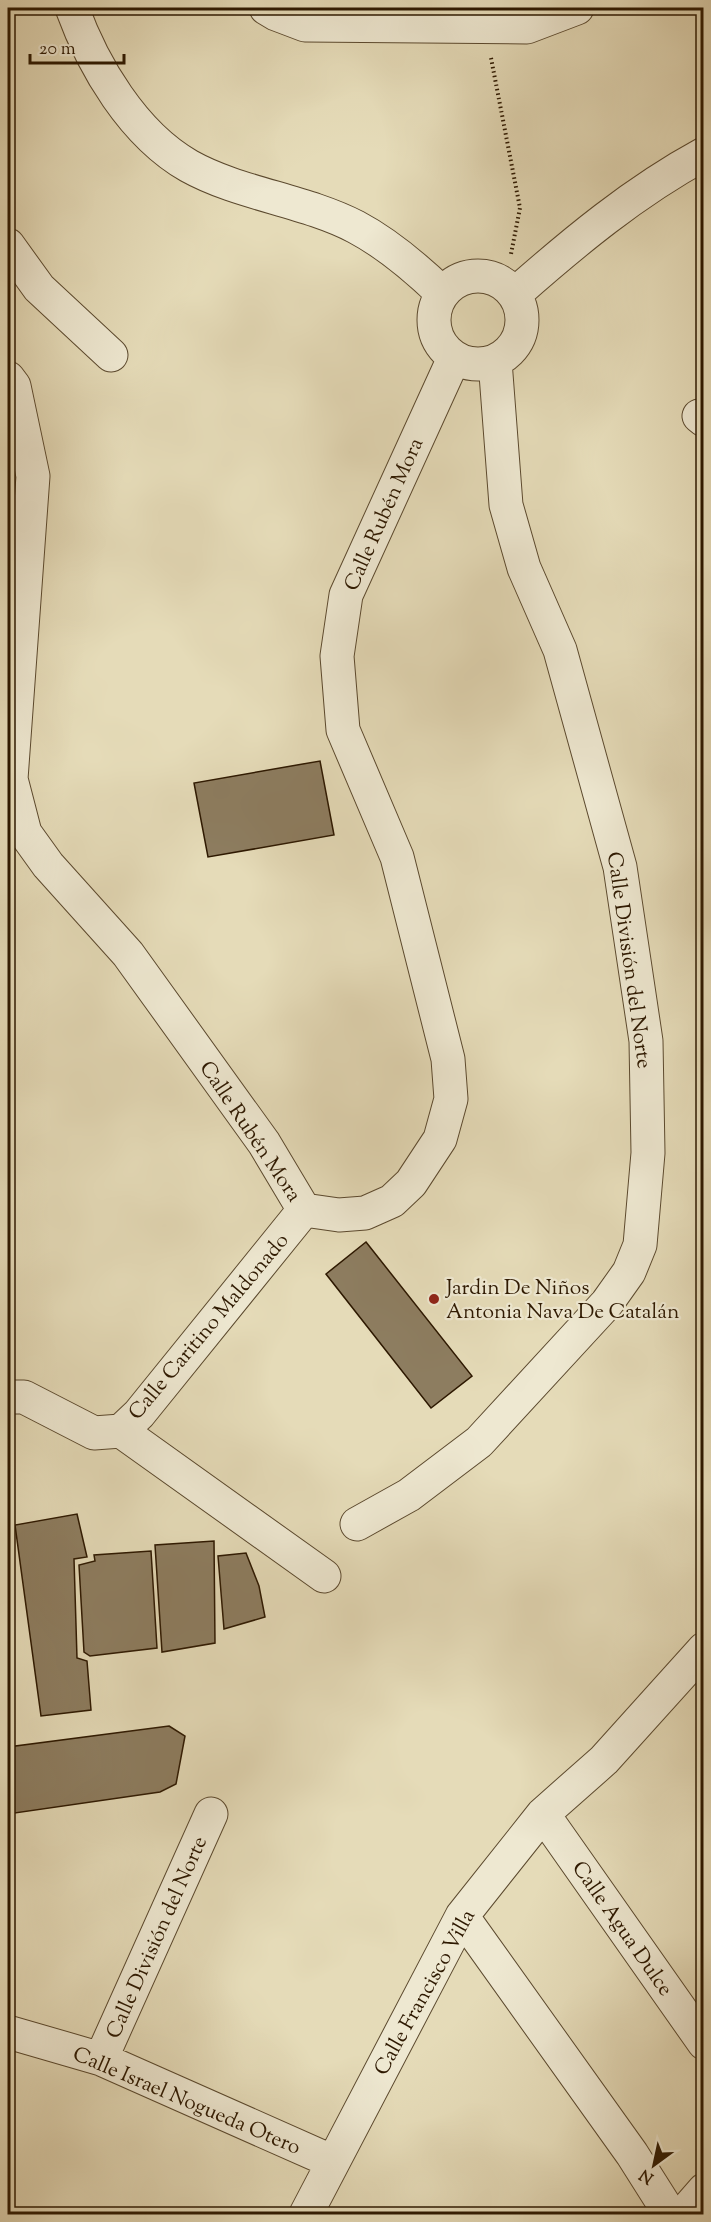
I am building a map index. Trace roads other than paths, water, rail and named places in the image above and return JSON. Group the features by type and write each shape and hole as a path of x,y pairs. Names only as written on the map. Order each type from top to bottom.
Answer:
{"street":[{"path":"72,8 91,52 128,111 161,146 189,166 355,226 411,263 442,293"},
{"path":"266,8 305,25 485,27 526,27 577,8"},
{"path":"510,289 561,254 656,180 704,154"},
{"path":"8,244 39,288 111,355"},
{"path":"478,275 492,277 510,289 523,320 521,333 506,355 495,361 481,364 454,358 443,348 434,328 435,306 442,293 452,283 478,275"},
{"name":"Calle Rubén Mora","path":"8,378 14,386 33,476 11,779 25,833 48,865 128,954 264,1143 304,1210 339,1215 365,1213 392,1200 411,1183 440,1139 451,1099 448,1059 397,857 343,730 337,656 346,595 454,358"},
{"name":"Calle División del Norte","path":"357,1524 409,1495 479,1442 607,1303 629,1272 640,1245 648,1153 646,1041 620,867 560,650 524,568 506,505 495,361"},
{"name":"Calle Caritino Maldonado","path":"8,1397 24,1397 94,1433 121,1431 139,1414 304,1210"},
{"path":"121,1431 324,1576"},
{"name":"Calle Francisco Villa","path":"306,2214 462,1916 543,1814 604,1760 704,1649"},
{"name":"Calle División del Norte","path":"101,2059 211,1814"},
{"name":"Calle Agua Dulce","path":"543,1814 704,2043"},
{"path":"462,1916 632,2154 670,2214"},
{"name":"Calle Israel Nogueda Otero","path":"8,2032 101,2059 332,2161"},
{"path":"683,2214 704,2190"}],"place":[{"name":"Jardin De Niños Antonia Nava De Catalán","path":"434,1299"}]}
